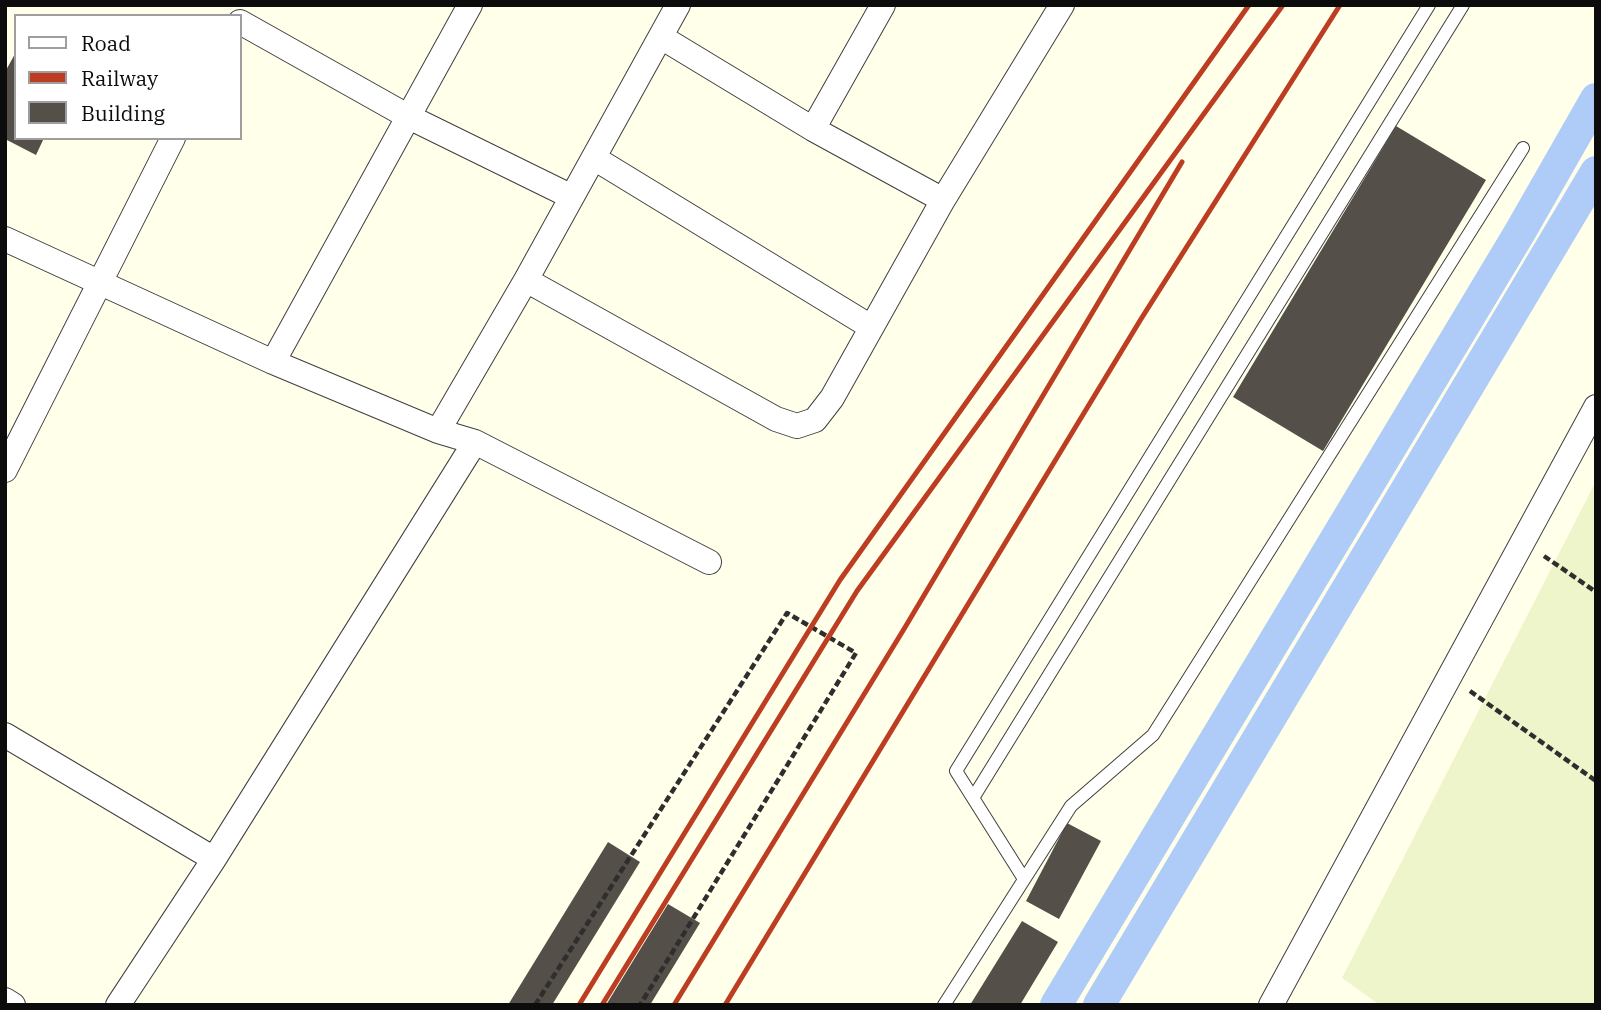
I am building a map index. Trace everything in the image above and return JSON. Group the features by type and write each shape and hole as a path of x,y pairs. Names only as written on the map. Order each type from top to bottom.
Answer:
{"street":[{"path":"273,362 470,5"},
{"path":"438,431 526,280 570,196 594,158 678,5"},
{"path":"813,129 883,5"},
{"path":"526,280 776,419 797,426 815,420 832,398 943,200 1062,5"},
{"path":"242,23 409,117 570,196"},
{"path":"661,37 813,129 943,200"},
{"path":"5,470 172,140"},
{"path":"594,158 871,327"},
{"path":"5,239 273,362 438,431 475,442 709,562"},
{"path":"1271,1005 1596,407"},
{"path":"118,1005 214,859 475,442"},
{"path":"5,735 214,859"},
{"path":"5,1000 13,1005"}],"lane":[{"path":"1024,879 956,771 1429,5"},
{"path":"974,798 1463,5"},
{"path":"944,1005 1071,806 1153,735 1524,148"}],"path":[{"path":"1523,541 1596,592"},
{"path":"535,1005 787,613 856,653 640,1005"},
{"path":"1450,676 1596,781"}],"green space":[{"path":"1596,481 1596,1005 1380,1005 1342,978"}],"building":[{"path":"14,56 14,140 43,140 36,155 5,139 5,72"},
{"path":"1396,126 1486,180 1323,451 1233,397"},
{"path":"1067,823 1101,841 1059,919 1026,901"},
{"path":"608,842 640,862 552,1005 508,1005"},
{"path":"668,904 700,923 650,1005 606,1005"},
{"path":"1022,921 1058,942 1020,1005 970,1005"}],"waterway":[{"path":"1056,1005 1520,232 1596,99"},
{"path":"1099,1005 1596,172"}],"railway":[{"path":"579,1005 840,580 1249,5"},
{"path":"602,1005 857,591 1283,5"},
{"path":"725,1005 1141,319 1340,5"},
{"path":"674,1005 904,629 1182,162"}]}
